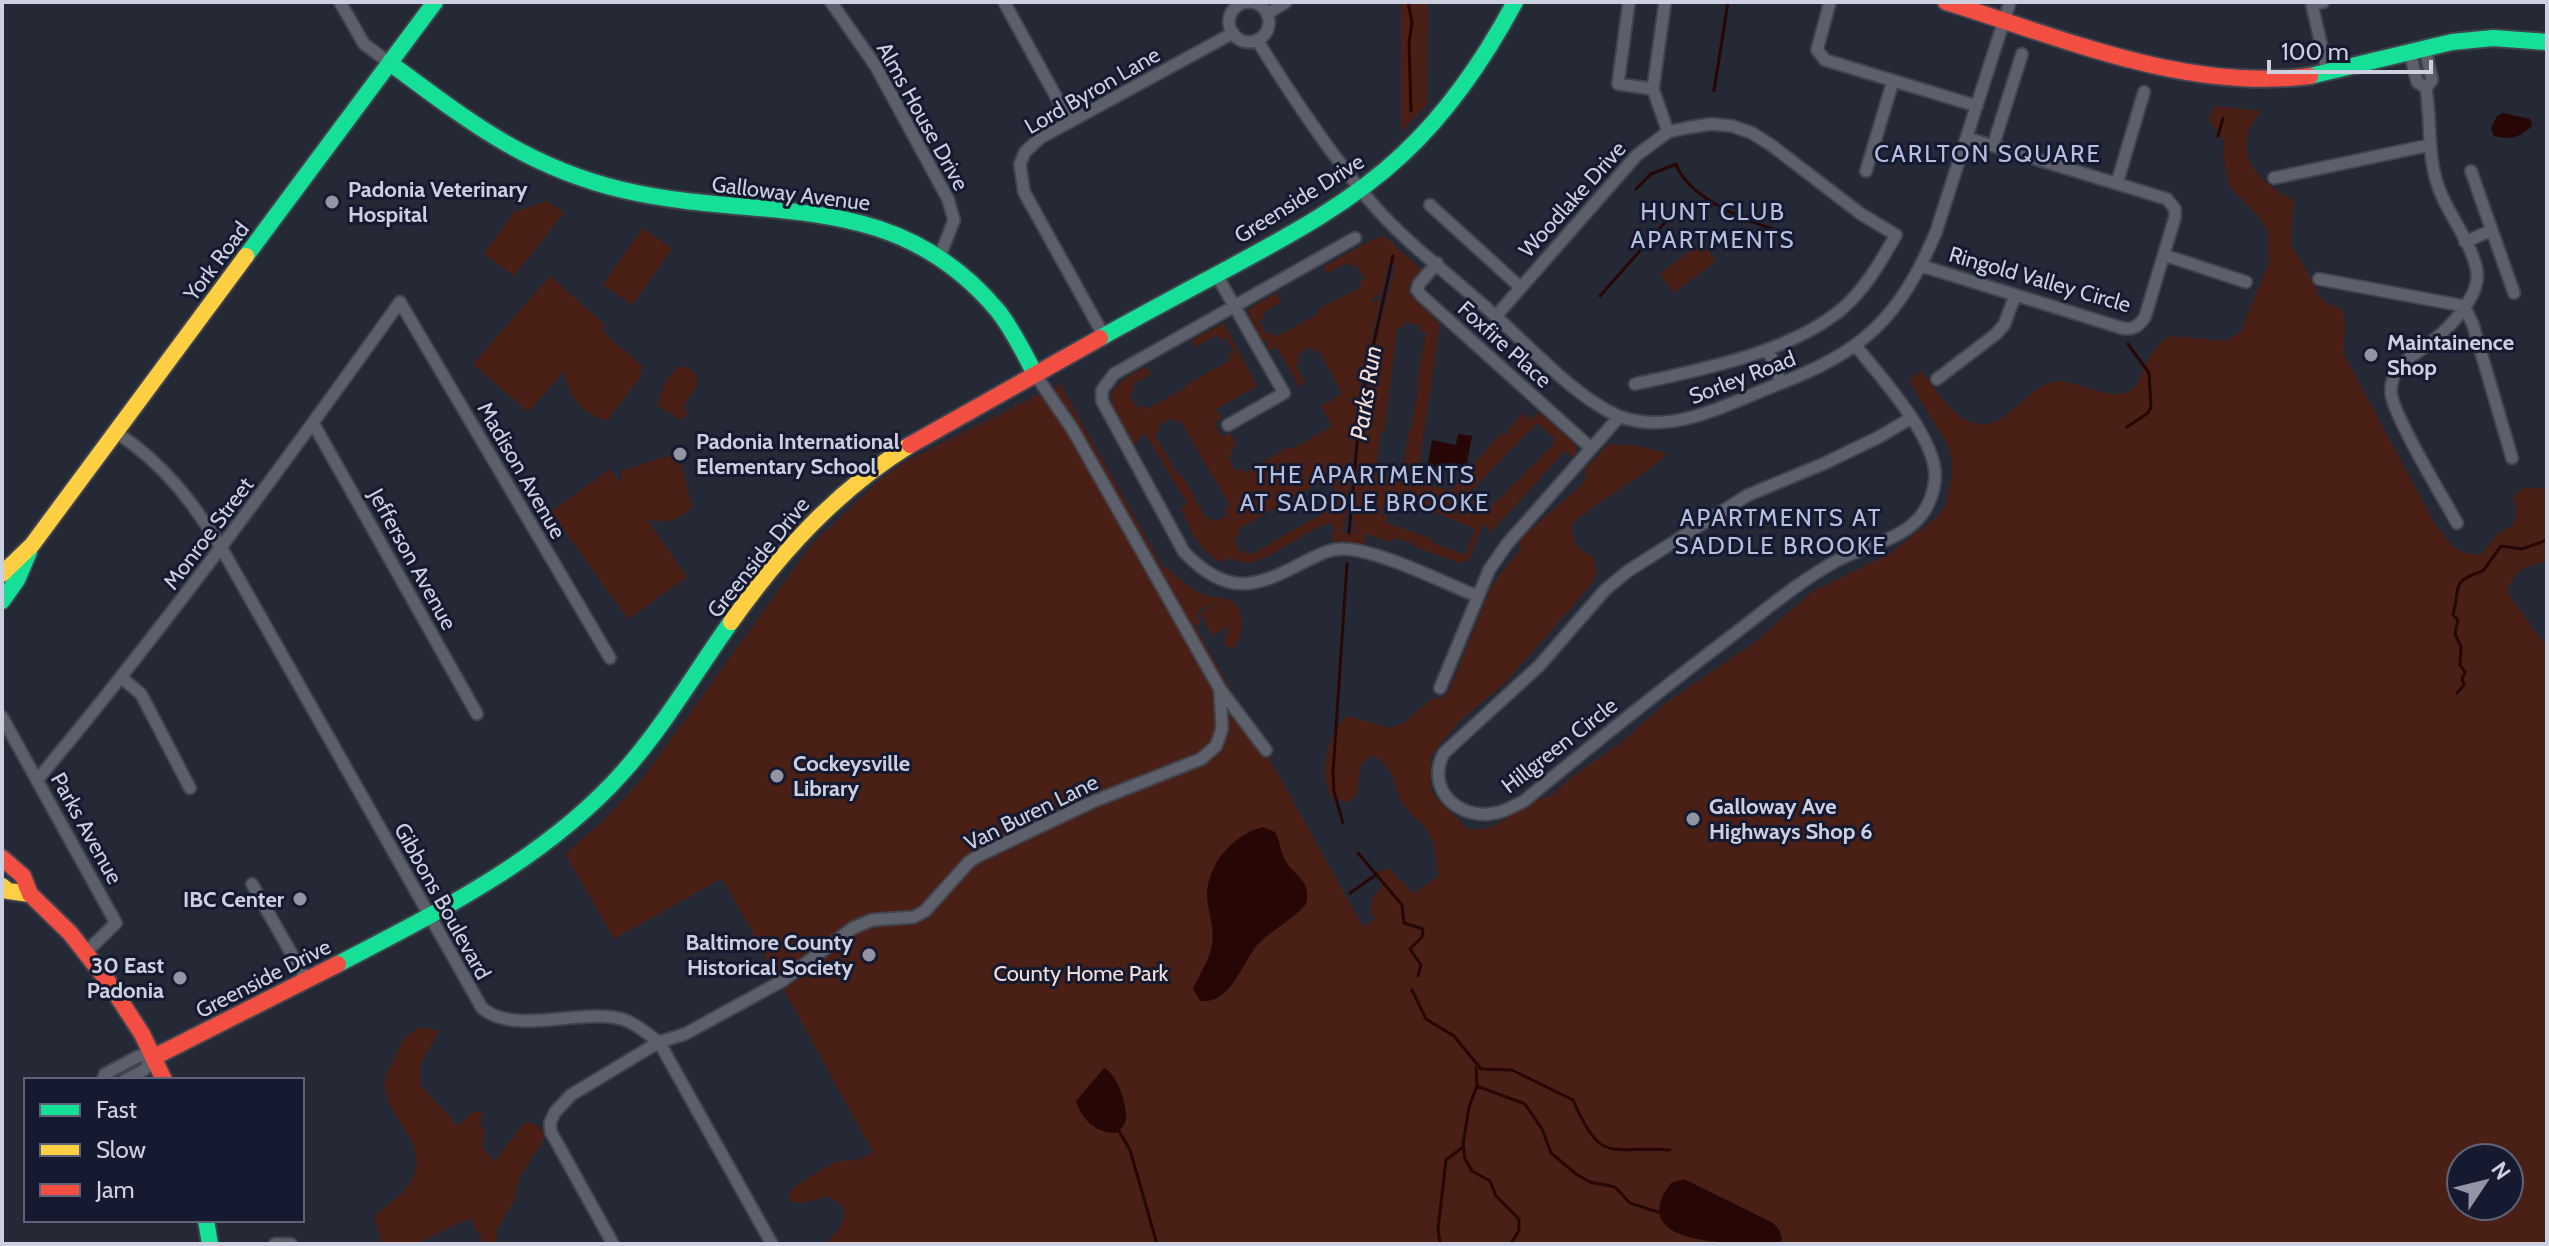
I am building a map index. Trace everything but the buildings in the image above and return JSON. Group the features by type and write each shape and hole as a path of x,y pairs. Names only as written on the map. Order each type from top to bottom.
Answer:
{"street":[{"name":"Galloway Avenue","path":"340,2 364,44 496,139 533,158 622,190 677,201 832,215 862,221 887,228 940,256 982,292 999,312 1035,374 1073,430 1220,689 1266,750"},
{"name":"York Road","path":"2,574 32,545 435,2"},
{"name":"Alms House Drive","path":"831,2 875,65 948,199 954,220 940,256"},
{"path":"1004,2 1070,122"},
{"path":"1267,14 1286,2"},
{"name":"Greenside Drive","path":"154,1057 307,981 428,916 529,857 561,834 600,798 647,742 776,563 838,497 906,447 1301,227 1361,189 1400,157 1448,107 1477,70 1515,2"},
{"path":"1629,2 1618,84 1653,89"},
{"path":"1665,2 1653,89 1668,132"},
{"path":"1830,2 1817,41 1817,50 1825,60 1977,106"},
{"path":"1946,2 2155,67 2201,77 2253,81 2328,74 2417,50 2493,38 2547,42"},
{"name":"Sorley Road","path":"1257,40 1291,94 1378,210 1583,394 1619,417 1662,424 1688,419 1822,367 1856,346 1880,324 1922,266 1946,206 2010,2"},
{"path":"2323,2 2312,5 2328,74"},
{"path":"1256,3 1267,14 1268,27 1257,40 1244,41 1233,33 1230,17 1239,5 1256,3"},
{"name":"Lord Byron Lane","path":"1104,336 1024,192 1020,164 1025,152 1040,138 1233,33"},
{"path":"2417,50 2417,82 2426,88 2434,173 2441,196 2476,264 2478,278 2464,306 2436,338 2398,367 2391,393 2399,415 2457,523"},
{"path":"1993,146 2022,54"},
{"path":"1866,171 1893,81"},
{"path":"2117,183 2144,92"},
{"name":"Woodlake Drive","path":"1496,316 1626,166 1651,143 1668,132 1711,124 1732,126 1752,133 1771,145 1861,214 1896,235 1878,267 1855,296 1818,325 1768,349"},
{"name":"Ringold Valley Circle","path":"1922,266 2130,329 2139,325 2145,317 2175,217 2173,204 2167,199 1967,138"},
{"path":"2274,178 2430,145"},
{"path":"2471,171 2514,293"},
{"path":"1430,205 1520,287"},
{"path":"2465,242 2492,230"},
{"path":"1355,238 1114,374 1102,390 1102,401 1184,552 1213,575 1242,584 1257,584 1318,555 1344,549 1375,555 1477,596"},
{"path":"2164,255 2246,282"},
{"name":"Foxfire Place","path":"1437,263 1417,290 1591,448"},
{"path":"1216,274 1284,393 1228,425"},
{"path":"2319,279 2464,306"},
{"path":"1937,379 2004,325 2015,296"},
{"name":"Monroe Street","path":"37,780 122,678 222,549 400,302"},
{"name":"Madison Avenue","path":"400,302 610,658"},
{"path":"2464,306 2473,325 2512,458"},
{"name":"Hillgreen Circle","path":"1856,346 1911,418 1932,452 1935,478 1926,507 1907,530 1894,539 1838,560 1799,584 1516,805 1507,810 1480,814 1455,806 1446,797 1437,775 1444,753 1539,666 1606,589 1628,571 1748,495 1879,437 1911,418"},
{"path":"1635,384 1716,366 1768,349 1781,383"},
{"path":"1440,688 1489,570 1507,544 1619,417"},
{"name":"Jefferson Avenue","path":"313,423 477,714"},
{"name":"Gibbons Boulevard","path":"116,432 146,452 165,472 188,498 222,549 473,995 489,1014 516,1020 622,1019 659,1042"},
{"name":"York Road","path":"2,601 17,580 32,545"},
{"path":"122,678 141,694 190,788"},
{"name":"Van Buren Lane","path":"659,1042 685,1034 782,981 853,928 872,920 914,917 937,901 960,871 978,856 1092,802 1201,759 1216,746 1222,729 1220,689"},
{"name":"Parks Avenue","path":"2,717 116,923 86,952"},
{"path":"2,858 23,876 30,894 86,952 123,1004 163,1078"},
{"path":"252,884 307,981"},
{"path":"2,886 8,891 30,894"},
{"path":"613,1244 556,1144 550,1123 561,1103 571,1095 659,1042 772,1244"},
{"path":"104,1078 105,1074 139,1056 154,1057"},
{"path":"129,1078 144,1070 154,1057"},
{"path":"206,1222 210,1244"},
{"path":"275,1244 291,1244"}],"green space":[{"path":"1401,2 1428,2 1427,104 1401,132"},
{"name":"County Home Park","path":"2216,106 2261,111 2246,139 2250,163 2268,184 2294,200 2290,244 2318,295 2342,310 2345,324 2343,353 2435,524 2452,546 2465,553 2480,555 2499,533 2513,525 2517,512 2513,497 2524,487 2538,489 2547,485 2547,562 2521,570 2507,592 2547,648 2547,1244 825,1244 839,1229 845,1214 840,1204 827,1196 804,1203 791,1202 790,1192 831,1165 858,1160 873,1152 727,886 721,879 614,939 565,854 600,824 643,778 812,544 881,479 906,461 1060,384 1164,569 1166,567 1202,594 1227,599 1238,607 1242,620 1235,648 1224,646 1225,635 1231,626 1212,635 1200,613 1221,600 1200,610 1197,614 1201,625 1195,625 1363,927 1375,919 1371,913 1372,898 1382,887 1375,873 1389,868 1413,894 1439,876 1429,833 1401,800 1388,768 1373,755 1361,764 1357,793 1348,803 1332,799 1325,767 1334,734 1347,716 1390,728 1404,723 1432,699 1442,698 1449,691 1491,587 1521,548 1519,542 1522,537 1583,484 1585,468 1609,444 1639,446 1668,454 1572,524 1577,545 1594,557 1597,572 1591,585 1504,684 1458,722 1431,757 1430,787 1437,799 1469,830 1498,824 1535,800 1549,797 1623,741 1667,702 1754,643 1812,592 1889,554 1937,517 1946,505 1952,459 1947,444 1909,380 1922,371 1958,415 1973,423 1984,424 2005,416 2033,392 2053,382 2107,393 2127,392 2136,386 2154,351 2170,336 2226,341 2240,332 2269,263 2268,232 2260,218 2229,186 2223,156 2224,141 2208,119"},
{"path":"547,201 564,213 514,276 484,254 514,212"},
{"path":"643,228 672,249 632,305 603,284"},
{"path":"1384,236 1422,270 1409,286 1409,293 1440,324 1419,466 1423,467 1421,484 1451,490 1501,433 1504,435 1523,413 1530,420 1539,412 1576,445 1576,457 1574,459 1565,451 1490,533 1483,525 1468,561 1461,563 1397,538 1388,542 1366,533 1365,545 1333,543 1332,532 1335,529 1332,523 1257,561 1246,563 1230,558 1221,562 1207,553 1197,540 1181,510 1187,503 1144,433 1134,445 1114,408 1113,391 1146,366 1151,374 1132,385 1134,391 1129,394 1137,408 1143,405 1146,410 1230,360 1228,355 1234,352 1225,337 1220,340 1217,335 1195,347 1191,340 1223,323 1257,386 1216,409 1222,418 1214,423 1221,437 1230,433 1236,445 1230,449 1233,454 1228,457 1236,471 1241,468 1245,473 1332,426 1321,406 1342,394 1319,350 1315,352 1311,347 1297,355 1300,361 1295,364 1305,383 1299,387 1277,347 1267,352 1264,347 1268,347 1268,341 1261,342 1247,310 1276,293 1281,302 1263,313 1265,318 1259,321 1267,335 1273,332 1276,337 1314,316 1318,309 1362,287 1359,282 1364,279 1356,264 1350,267 1348,262 1327,274 1323,267","holes":["1392,261 1395,268 1357,432 1353,500 1355,533 1342,533 1348,507 1360,390 1381,298 1372,302 1371,299 1382,293 1387,265","1404,322 1420,325 1420,331 1426,332 1401,479 1375,474 1381,432 1384,432 1386,420 1397,328 1403,328","1172,418 1175,422 1180,420 1230,505 1225,509 1228,515 1214,522 1210,517 1206,519 1155,435 1160,431 1157,426","1537,423 1555,439 1552,446 1486,512 1468,494","1322,481 1326,486 1331,484 1339,498 1334,501 1336,506 1250,555 1247,550 1241,553 1234,539 1240,536 1237,530","1395,496 1475,529 1465,555 1385,522 1387,517 1380,514 1386,499 1392,501"]},
{"path":"1702,242 1716,261 1674,293 1660,274"},
{"path":"550,276 605,325 601,330 641,365 641,377 607,420 590,414 578,403 569,389 564,372 528,412 473,364"},
{"path":"678,367 687,367 696,374 697,385 684,406 688,414 681,420 657,405 667,379"},
{"path":"669,456 680,461 692,507 671,520 647,520 687,577 628,619 551,512 610,469 621,483 621,471"},
{"path":"421,1027 439,1031 420,1064 420,1085 458,1126 473,1112 483,1112 479,1122 485,1132 482,1147 494,1162 525,1122 538,1125 546,1136 519,1177 515,1198 496,1231 497,1244 484,1244 470,1218 416,1244 382,1244 374,1216 406,1188 417,1164 411,1139 390,1105 385,1080 404,1039"}],"shaded area":[{"path":"2503,113 2530,119 2532,126 2514,137 2494,136 2491,128 2497,116"},
{"path":"1458,434 1472,436 1466,468 1440,464 1437,475 1426,473 1432,440 1456,445"},
{"path":"1263,827 1275,832 1284,858 1304,883 1306,904 1261,941 1229,989 1221,996 1200,1001 1193,989 1212,944 1207,894 1212,871 1233,843"},
{"path":"1104,1068 1117,1083 1126,1109 1125,1123 1116,1133 1102,1131 1091,1124 1076,1101"},
{"path":"1684,1179 1773,1223 1780,1231 1782,1240 1777,1244 1711,1241 1672,1230 1661,1219 1660,1204 1671,1183"}],"waterway":[{"name":"Parks Run","path":"1408,2 1412,23 1409,43 1411,111"},
{"path":"1714,91 1728,2"},
{"path":"2218,136 2223,118"},
{"path":"1636,189 1651,174 1676,164 1683,176 1705,198 1779,231"},
{"path":"1600,296 1683,202"},
{"name":"Parks Run","path":"1349,533 1361,401 1393,256"},
{"path":"2127,427 2148,413 2151,407 2149,373 2128,344"},
{"path":"2457,693 2464,685 2462,679 2465,672 2460,665 2461,647 2455,634 2458,620 2453,615 2461,582 2483,571 2501,546 2522,549 2547,540"},
{"name":"Parks Run","path":"1343,823 1334,792 1333,773 1347,564"},
{"path":"1358,853 1402,905 1404,923 1423,929 1422,937 1410,949 1421,965 1418,976"},
{"path":"1350,893 1377,874"},
{"path":"1412,990 1426,1019 1454,1036 1481,1069 1512,1070 1573,1100 1583,1121 1601,1144 1621,1150 1670,1150"},
{"path":"1476,1068 1477,1086 1469,1107 1463,1144 1465,1159 1472,1171 1490,1181 1496,1196 1519,1219 1519,1230 1511,1244"},
{"path":"1477,1086 1525,1104 1542,1129 1551,1153 1576,1174 1590,1182 1615,1187 1630,1203 1658,1212"},
{"path":"1119,1131 1130,1150 1157,1244"},
{"path":"1440,1244 1438,1229 1446,1160 1463,1147"}],"traffic: fast":[{"path":"246,256 435,2"},
{"path":"1100,338 1297,230 1383,171 1420,137 1451,101 1479,63 1515,2"},
{"path":"2310,76 2452,42 2493,38 2547,42"},
{"path":"390,63 499,139 527,155 588,180 675,200 824,216 870,226 915,244 957,271 998,311 1035,374"},
{"path":"2,601 17,580 29,552"},
{"path":"338,964 490,880 527,856 594,802 653,736 731,622"},
{"path":"206,1222 210,1244"}],"traffic: slow":[{"path":"2,574 32,545 246,256"},
{"path":"731,622 770,571 812,524 858,482 910,445"},
{"path":"2,886 8,891 30,894"}],"traffic: jam":[{"path":"1946,2 2080,45 2171,69 2264,79 2310,76"},
{"path":"910,445 1100,338"},
{"path":"2,858 23,876 30,894 70,933 107,980 142,1034 163,1078"},
{"path":"154,1057 338,964"}],"place":[{"name":"Padonia Veterinary Hospital","path":"332,202"},
{"name":"Maintainence Shop","path":"2371,355"},
{"name":"Padonia International Elementary School","path":"680,454"},
{"name":"Cockeysville Library","path":"777,776"},
{"name":"Galloway Ave Highways Shop 6","path":"1693,819"},
{"name":"IBC Center","path":"300,899"},
{"name":"Baltimore County Historical Society","path":"869,955"},
{"name":"30 East Padonia","path":"180,978"}],"district":[{"name":"CARLTON SQUARE","path":"1988,154"},
{"name":"HUNT CLUB APARTMENTS","path":"1713,226"},
{"name":"THE APARTMENTS AT SADDLE BROOKE","path":"1365,489"},
{"name":"APARTMENTS AT SADDLE BROOKE","path":"1781,532"}]}
